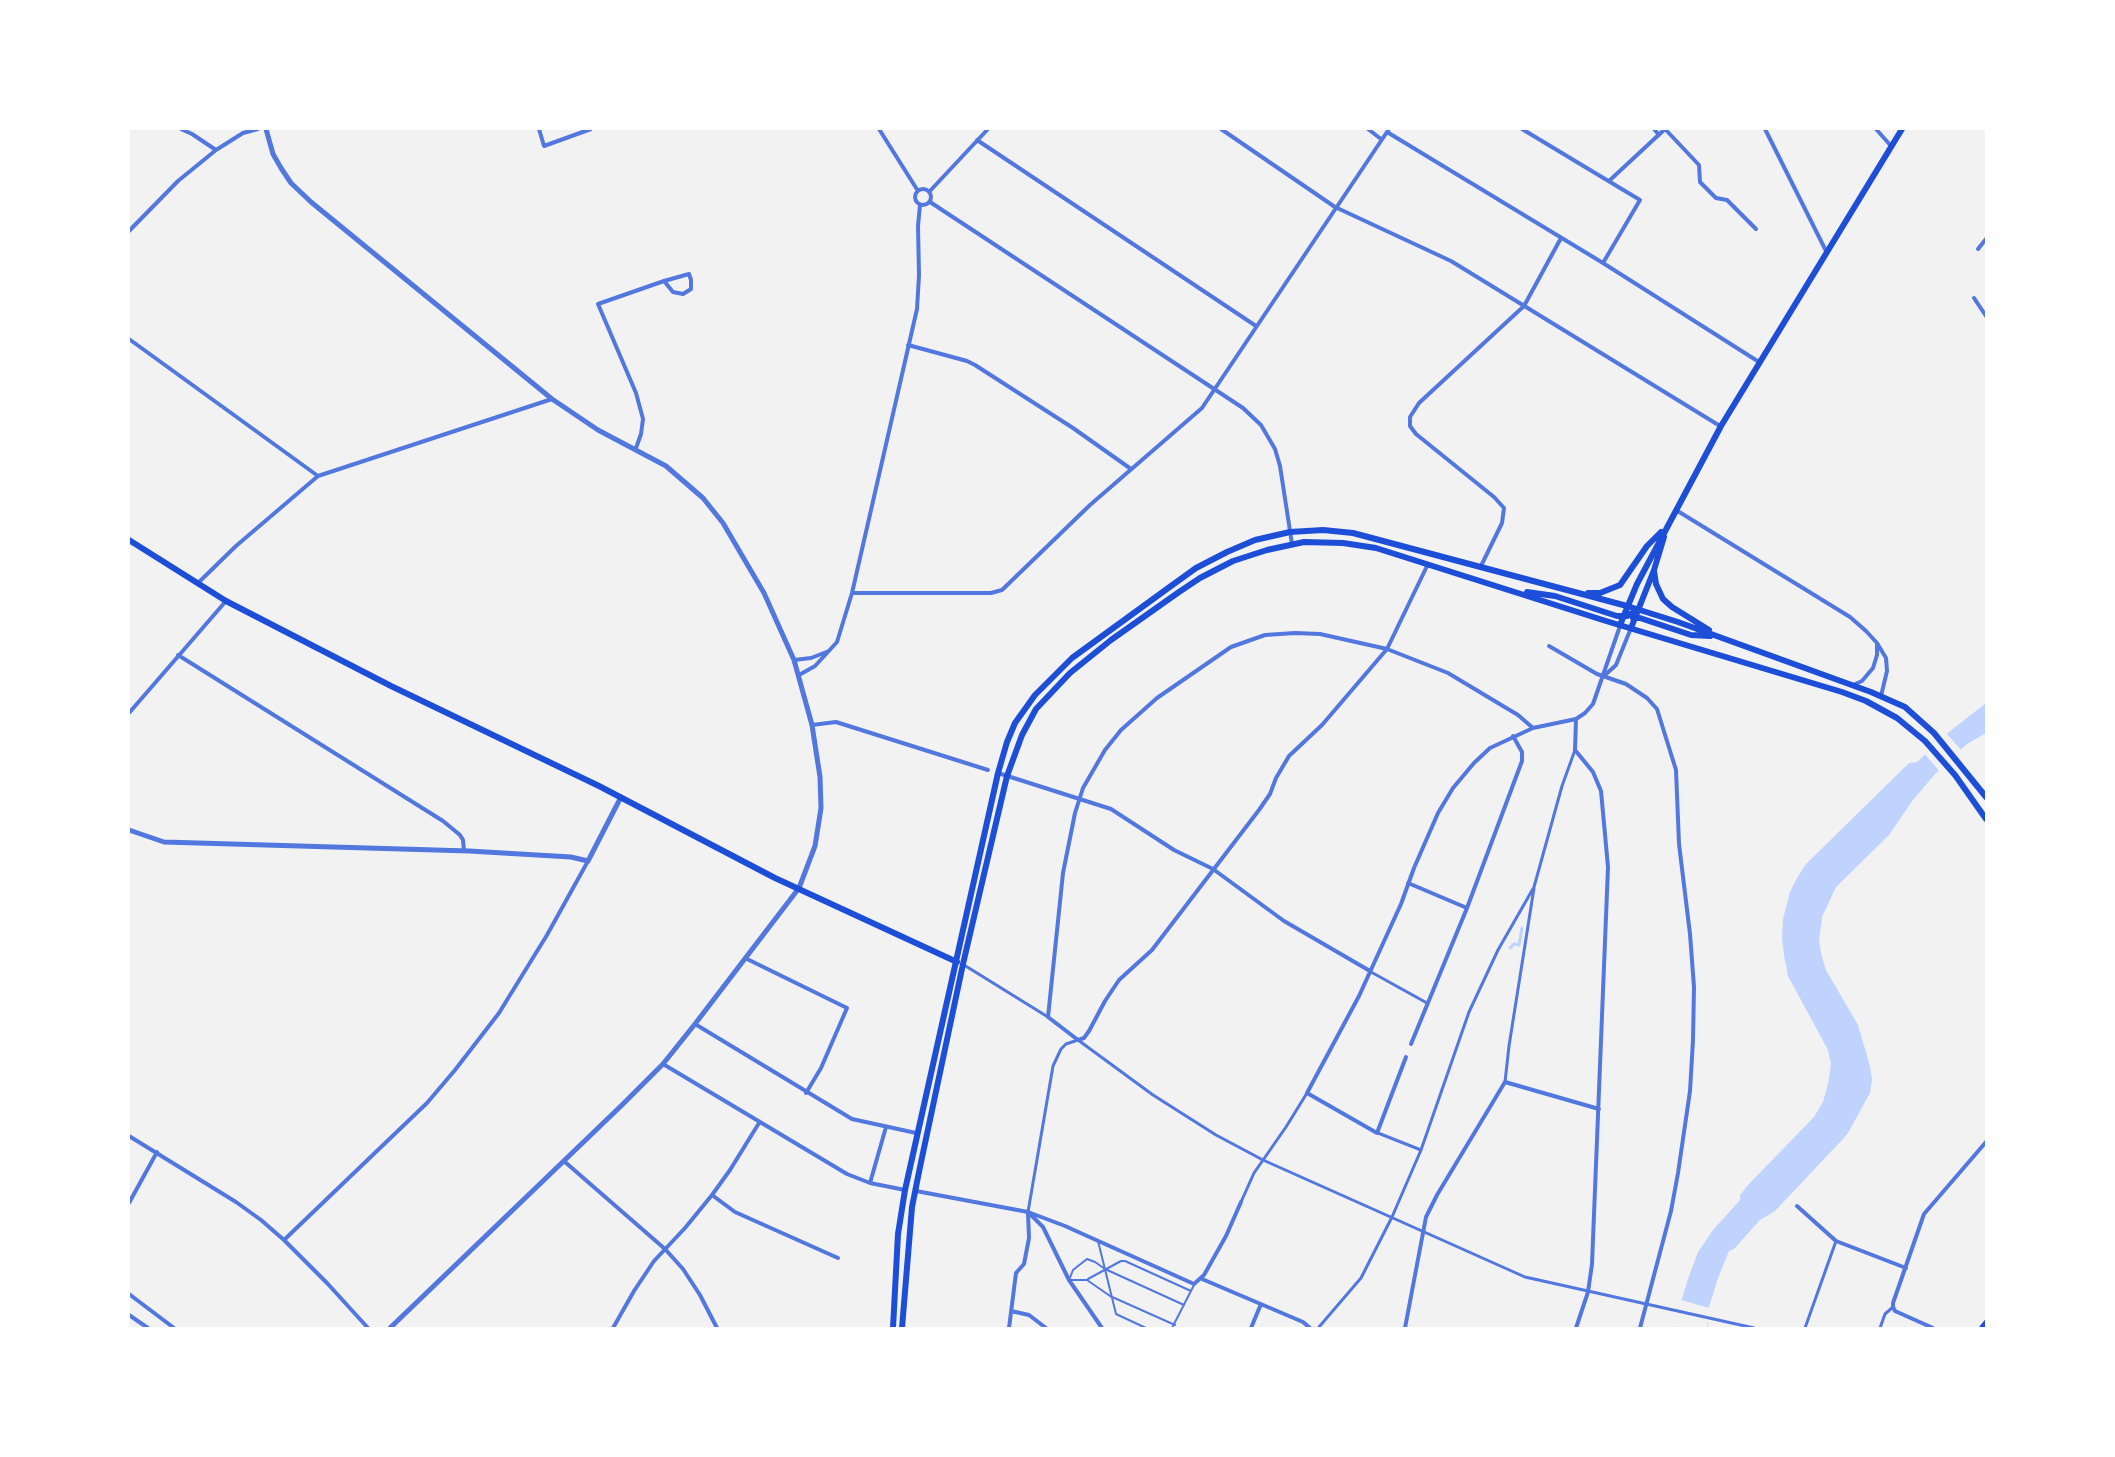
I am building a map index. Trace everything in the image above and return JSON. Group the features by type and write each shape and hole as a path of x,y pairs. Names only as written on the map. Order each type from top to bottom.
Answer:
{"main road":[{"path":"1620,625 1637,584 1721,426 1902,129"},
{"path":"1577,593 1600,593 1617,587 1626,578 1647,546 1667,525"},
{"path":"1632,628 1654,570 1667,525"},
{"path":"893,1328 898,1234 916,1133 1007,742 1023,711 1047,681 1083,648 1196,568 1227,552 1255,540 1290,532 1323,530 1353,533 1627,606 1852,685 1910,710 1934,733 1986,796"},
{"path":"129,540 226,601 391,686 621,797 722,851 963,964"},
{"path":"902,1328 906,1266 915,1191 963,964 1007,776 1022,735 1036,709 1058,684 1086,659 1215,569 1247,555 1292,544 1324,542 1359,544 1794,676 1858,698 1897,718 1925,741 1955,775 1986,819"},
{"path":"1654,570 1656,584 1663,599 1719,637"},
{"path":"1512,590 1555,596 1623,616 1632,615 1638,610"},
{"path":"1620,625 1626,620 1635,618 1691,635 1719,637"},
{"path":"1982,1328 1986,1323"}],"street":[{"path":"181,129 216,150"},
{"path":"129,231 178,181 216,150 243,133 258,129"},
{"path":"266,129 273,154 291,183 311,202 552,399 598,430 660,462 703,498 723,523 764,593 794,660 812,725 820,777 821,808 815,846 799,888 695,1024 663,1064 390,1328"},
{"path":"539,129 544,146 591,129"},
{"path":"879,129 918,191"},
{"path":"929,192 988,129"},
{"path":"1221,129 1335,207 1450,261 1721,426"},
{"path":"1368,129 1381,139"},
{"path":"1654,129 1659,135"},
{"path":"1609,182 1665,129 1700,165 1700,182 1716,198 1727,200 1756,230"},
{"path":"1765,129 1827,252"},
{"path":"1876,129 1891,146"},
{"path":"852,592 991,593 1002,590 1090,505 1202,408 1388,130 1759,362"},
{"path":"1525,130 1640,200 1603,263"},
{"path":"977,140 1256,326"},
{"path":"799,675 815,666 830,651 841,633 917,309 920,205 915,198 918,191 924,189 929,192 930,202"},
{"path":"920,205 923,206 930,202"},
{"path":"930,202 1243,408 1262,425 1275,449 1280,466 1292,544"},
{"path":"1480,566 1502,523 1504,508 1494,497 1416,434 1410,426 1410,417 1419,403 1524,306 1561,238"},
{"path":"1978,249 1986,239"},
{"path":"636,448 643,419 636,393 598,304 664,281 689,274 691,289 683,294 673,292 664,281"},
{"path":"1974,298 1986,316"},
{"path":"129,339 318,476"},
{"path":"908,345 975,365 1073,428 1131,469"},
{"path":"197,584 236,546 318,476 552,399"},
{"path":"1675,510 1850,617 1884,653 1887,664 1881,696"},
{"path":"1009,1328 1016,1274 1024,1264 1030,1230 1028,1212 1053,1066 1061,1049 1066,1044 1084,1038 1104,1001 1119,980 1152,950 1270,795 1276,778 1289,756 1322,725 1387,648 1428,564"},
{"path":"129,714 226,601"},
{"path":"663,1064 826,1164 870,1183 1028,1212 1194,1284 1202,1279 1226,1236 1254,1173 1302,1102 1345,1024 1401,904 1438,813 1453,788 1490,748 1533,728 1576,719 1585,713 1593,704 1620,625"},
{"path":"1604,676 1616,665 1632,628"},
{"path":"1048,1017 1063,873 1079,798 1093,768 1121,730 1165,692 1231,647 1265,635 1295,633 1320,634 1387,648 1448,673 1518,715 1533,728"},
{"path":"1852,685 1862,681 1873,668 1877,643"},
{"path":"1549,646 1604,676 1626,684 1647,698 1657,709 1676,770 1679,844 1694,987 1690,1091 1671,1211 1640,1328"},
{"path":"794,660 811,658 830,651"},
{"path":"178,655 443,821 460,835 464,851"},
{"path":"1405,1328 1426,1217 1505,1082 1513,1014 1534,886 1562,786 1575,750 1576,719"},
{"path":"812,725 836,722 988,770"},
{"path":"1411,1044 1467,908 1521,761 1522,752 1513,736"},
{"path":"1575,750 1593,772 1601,791 1607,839 1608,909 1592,1264 1588,1292 1576,1328"},
{"path":"998,773 1111,809 1174,850 1213,869 1282,919 1427,1003"},
{"path":"284,1240 427,1103 461,1063 499,1013 547,935 621,797"},
{"path":"129,830 164,842 176,843 464,851 571,857 588,861"},
{"path":"1408,883 1467,908"},
{"path":"1319,1327 1361,1278 1392,1216 1421,1150 1469,1012 1498,950 1534,886"},
{"path":"745,958 847,1008 821,1068 806,1093"},
{"path":"963,964 1048,1017 1191,1120 1263,1160 1525,1277 1754,1328"},
{"path":"695,1024 852,1119 916,1133"},
{"path":"1377,1133 1406,1057"},
{"path":"1505,1082 1599,1109"},
{"path":"1307,1093 1377,1133 1421,1150"},
{"path":"613,1328 654,1261 712,1195 759,1124"},
{"path":"870,1183 886,1127"},
{"path":"129,1136 236,1202 284,1240 368,1328"},
{"path":"1880,1328 1885,1314 1893,1307 1924,1214 1986,1143"},
{"path":"129,1203 157,1152"},
{"path":"565,1161 665,1249 683,1269 717,1328"},
{"path":"712,1195 735,1212 838,1258"},
{"path":"1797,1206 1836,1241 1906,1268"},
{"path":"1028,1212 1042,1227 1069,1280 1102,1328"},
{"path":"1805,1328 1836,1241"},
{"path":"1202,1279 1303,1322 1310,1328"},
{"path":"129,1294 174,1328"},
{"path":"1251,1328 1261,1304"},
{"path":"1893,1307 1895,1311 1933,1328"},
{"path":"1011,1311 1029,1316 1046,1328"},
{"path":"129,1315 148,1328"}],"lane":[{"path":"1098,1241 1116,1314 1146,1328"},
{"path":"1184,1305 1105,1269 1095,1262 1087,1260 1073,1270 1069,1280 1087,1280 1105,1269 1125,1261 1191,1291"},
{"path":"1087,1280 1110,1296 1173,1327 1194,1284"}],"water":[{"path":"1986,703 1986,733 1967,744 1935,774 1913,800 1889,835 1836,887 1822,917 1819,941 1822,957 1826,970 1858,1025 1870,1066 1872,1079 1870,1093 1842,1140 1775,1211 1760,1220 1734,1249 1729,1251 1709,1307 1707,1307 1708,1328 1673,1328 1698,1252 1713,1230 1740,1200 1740,1195 1749,1184 1814,1117 1823,1102 1828,1084 1831,1064 1828,1050 1788,976 1784,955 1783,919 1790,892 1797,878 1806,864 1909,763 1917,762 1949,732"}],"pier":[{"path":"1945,732 1963,752 1941,773 1923,752"},
{"path":"1681,1300 1709,1308 1707,1328 1673,1328"}],"waterway":[{"path":"1510,948 1514,944 1519,945 1522,928"}]}
